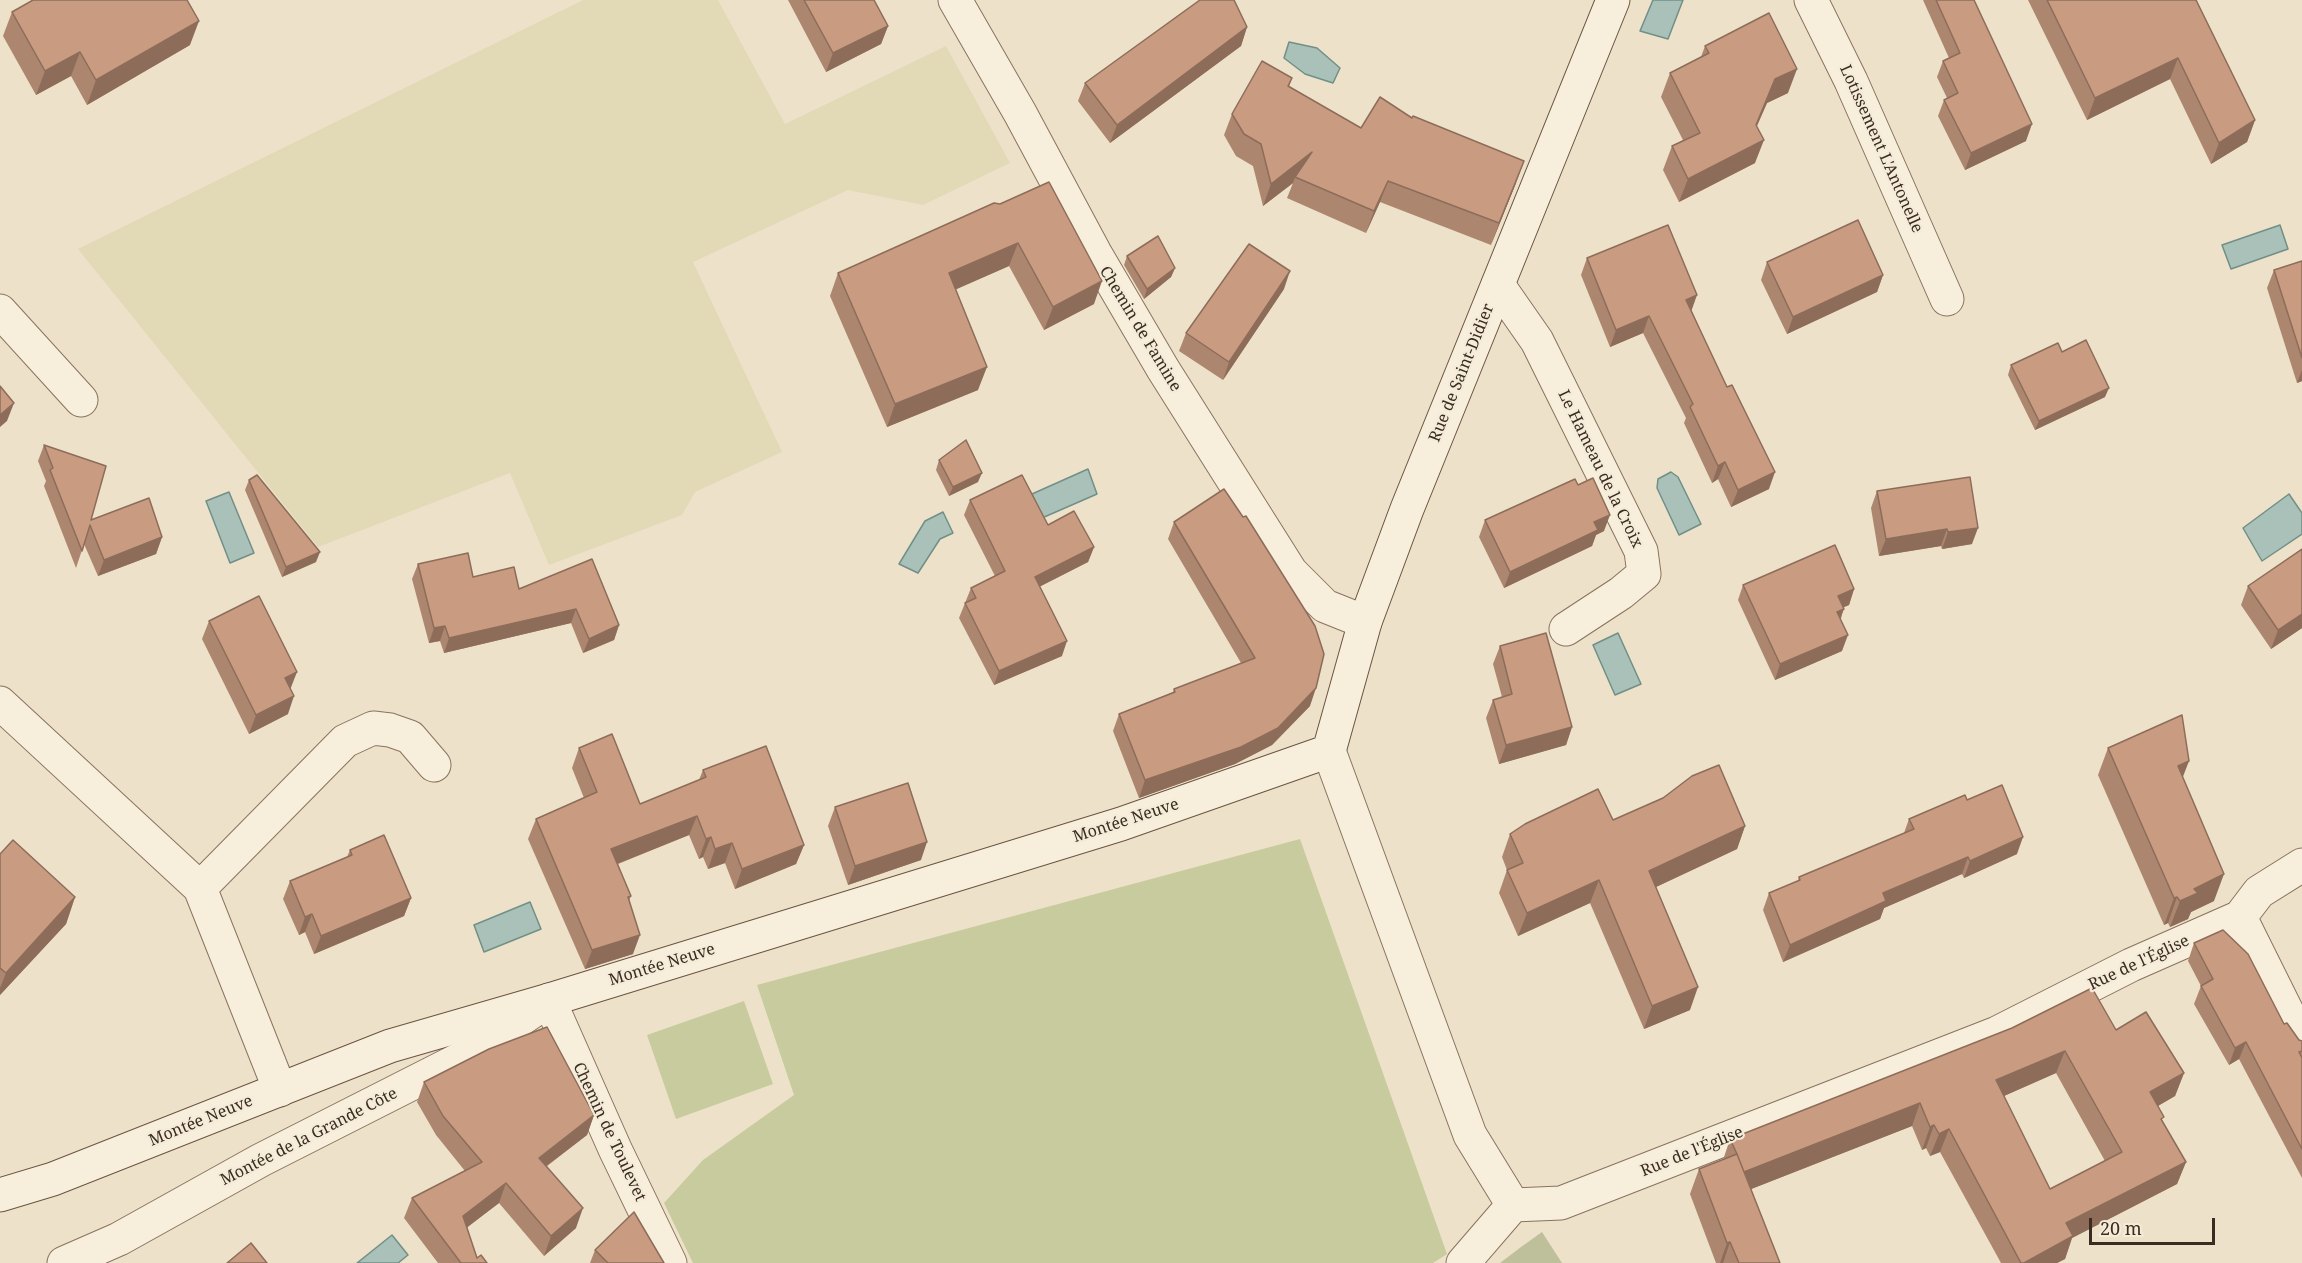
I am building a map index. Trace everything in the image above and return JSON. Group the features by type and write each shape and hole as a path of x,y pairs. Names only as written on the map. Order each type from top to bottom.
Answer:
{"street":[{"name":"Chemin de Famine","path":"955,0 1135,320 1291,572 1325,606 1365,622"},
{"name":"Rue de Saint-Didier","path":"1329,751 1365,622 1407,509 1613,0"},
{"name":"Lotissement L'Antonelle","path":"1811,0 1851,81 1947,298"},
{"name":"Le Hameau de la Croix","path":"1498,285 1537,341 1641,551 1644,573 1621,592 1566,629"},
{"path":"0,311 81,400"},
{"path":"0,703 200,888 280,1090"},
{"path":"200,888 345,741 373,728 390,730 410,737 434,765"},
{"path":"1329,751 1470,1135 1513,1205 1463,1263"},
{"name":"Montée Neuve","path":"0,1195 53,1179 390,1046 549,1000 1131,820 1329,751"},
{"name":"Rue de l'Église","path":"1513,1205 1561,1203 1986,1037 2131,965 2240,917 2259,892 2302,865"},
{"path":"2240,917 2302,1042"},
{"name":"Montée de la Grande Côte","path":"64,1263 119,1239 261,1160 468,1055 549,1000"},
{"name":"Chemin de Toulevet","path":"549,1000 615,1149 670,1263"}],"shaded area":[{"path":"583,0 718,0 785,124 946,46 1010,163 923,205 848,190 693,262 782,452 695,492 682,515 549,565 510,473 318,547 78,249"}],"green space":[{"path":"1300,839 1447,1254 1433,1263 693,1263 664,1203 703,1160 794,1095 757,985"},
{"path":"744,1001 773,1084 676,1119 647,1035"},
{"path":"1542,1232 1562,1263 1500,1263 1521,1247"}],"water":[{"path":"1653,0 1683,0 1668,39 1640,31"},
{"path":"1289,42 1317,48 1340,68 1333,83 1305,74 1284,58"},
{"path":"2280,225 2288,249 2231,269 2222,245"},
{"path":"1088,469 1097,494 1042,518 1032,494"},
{"path":"1671,472 1678,477 1701,524 1679,535 1657,488 1658,479"},
{"path":"229,492 254,553 230,563 206,501"},
{"path":"2289,494 2302,513 2302,534 2262,561 2243,528"},
{"path":"943,512 953,533 940,539 918,573 899,564 925,521"},
{"path":"1618,633 1641,684 1615,695 1593,645"},
{"path":"530,902 541,929 484,952 474,925"},
{"path":"392,1235 408,1255 398,1263 357,1263"}],"building":[{"path":"33,0 187,0 199,21 96,80 80,52 45,71 12,12"},
{"path":"804,0 874,0 888,26 833,53"},
{"path":"1200,0 1234,0 1247,27 1117,125 1085,83"},
{"path":"1936,0 1974,0 2032,124 1971,153 1944,100 1958,93 1943,61 1960,53"},
{"path":"2047,0 2196,0 2255,120 2219,143 2178,58 2095,98"},
{"path":"1769,13 1797,69 1775,79 1756,125 1764,140 1688,179 1672,146 1700,133 1670,73 1709,53 1705,46"},
{"path":"1262,61 1292,78 1288,86 1361,128 1380,97 1412,118 1413,116 1524,161 1499,223 1388,181 1374,211 1295,177 1312,152 1271,184 1261,144 1244,134 1232,114"},
{"path":"1049,182 1102,281 1053,307 1018,243 949,273 987,367 895,404 838,273 994,203 1000,204"},
{"path":"1858,220 1883,275 1793,317 1767,262"},
{"path":"1668,225 1697,295 1686,300 1727,387 1732,385 1775,472 1738,490 1725,462 1718,466 1690,407 1693,404 1649,316 1616,330 1587,258"},
{"path":"1158,236 1175,268 1147,289 1127,256"},
{"path":"1249,244 1290,271 1229,362 1186,333"},
{"path":"2302,261 2302,358 2274,270"},
{"path":"2086,340 2109,388 2039,421 2011,365 2058,343 2062,352"},
{"path":"0,386 14,403 0,415"},
{"path":"966,440 982,473 953,487 939,460"},
{"path":"44,445 106,466 91,520 149,498 162,537 104,560 90,525 82,551 50,470 53,468"},
{"path":"257,475 320,552 286,567 249,480"},
{"path":"1022,475 1048,525 1074,511 1094,547 1035,577 1067,641 999,671 965,603 976,598 971,588 1005,571 970,500"},
{"path":"1970,477 1978,528 1948,532 1947,529 1886,539 1877,491"},
{"path":"1593,478 1610,515 1594,522 1598,530 1510,572 1485,520 1575,479 1578,485"},
{"path":"1224,489 1243,517 1246,516 1315,626 1324,654 1316,688 1278,728 1241,747 1145,780 1119,714 1175,692 1174,689 1255,658 1174,522"},
{"path":"1835,545 1854,589 1838,596 1844,609 1837,612 1848,635 1780,664 1743,585"},
{"path":"2302,549 2302,614 2278,630 2248,586"},
{"path":"468,553 473,577 514,567 519,589 592,559 619,625 589,639 576,609 449,638 445,626 434,628 418,564"},
{"path":"259,596 297,672 285,678 294,696 256,715 209,621"},
{"path":"1546,633 1572,727 1506,745 1493,700 1512,694 1500,646"},
{"path":"2182,715 2189,761 2178,766 2224,874 2194,889 2198,893 2180,901 2177,897 2174,898 2108,748"},
{"path":"612,734 640,804 706,777 703,770 766,746 804,845 742,869 732,843 715,849 711,837 706,839 697,816 611,849 631,896 628,897 640,935 592,950 536,819 597,792 579,748"},
{"path":"1719,765 1745,826 1649,871 1698,987 1652,1006 1599,880 1527,913 1507,870 1523,863 1510,834 1525,824 1598,789 1613,820 1663,798 1692,776"},
{"path":"908,783 927,842 855,866 835,807"},
{"path":"2002,785 2023,837 1970,861 1968,857 1883,893 1886,901 1790,945 1769,893 1800,880 1799,877 1914,829 1909,819 1965,795 1967,800"},
{"path":"384,835 411,898 321,936 312,914 305,917 290,881 352,855 350,850"},
{"path":"13,840 75,897 6,973 0,968 0,854"},
{"path":"2223,930 2248,954 2284,1024 2287,1023 2302,1041 2302,1051 2299,1052 2302,1058 2302,1149 2246,1042 2235,1048 2201,986 2213,979 2194,943"},
{"path":"2092,988 2116,1030 2146,1012 2184,1073 2150,1092 2164,1117 2161,1119 2186,1162 2066,1223 2073,1236 2024,1263 2021,1263 1949,1129 1939,1134 1934,1125 1930,1127 1920,1103 1744,1172 1730,1139 2012,1028","holes":["2065,1051 2122,1152 2050,1189 1996,1080"]},
{"path":"547,1027 594,1115 539,1158 583,1208 551,1236 506,1183 463,1216 477,1258 481,1255 487,1263 461,1263 412,1198 482,1162 443,1116 424,1082 489,1049"},
{"path":"1737,1154 1780,1263 1739,1263 1730,1242 1727,1243 1699,1169"},
{"path":"634,1212 664,1263 608,1263 595,1250"},
{"path":"251,1243 267,1263 227,1263"}]}
